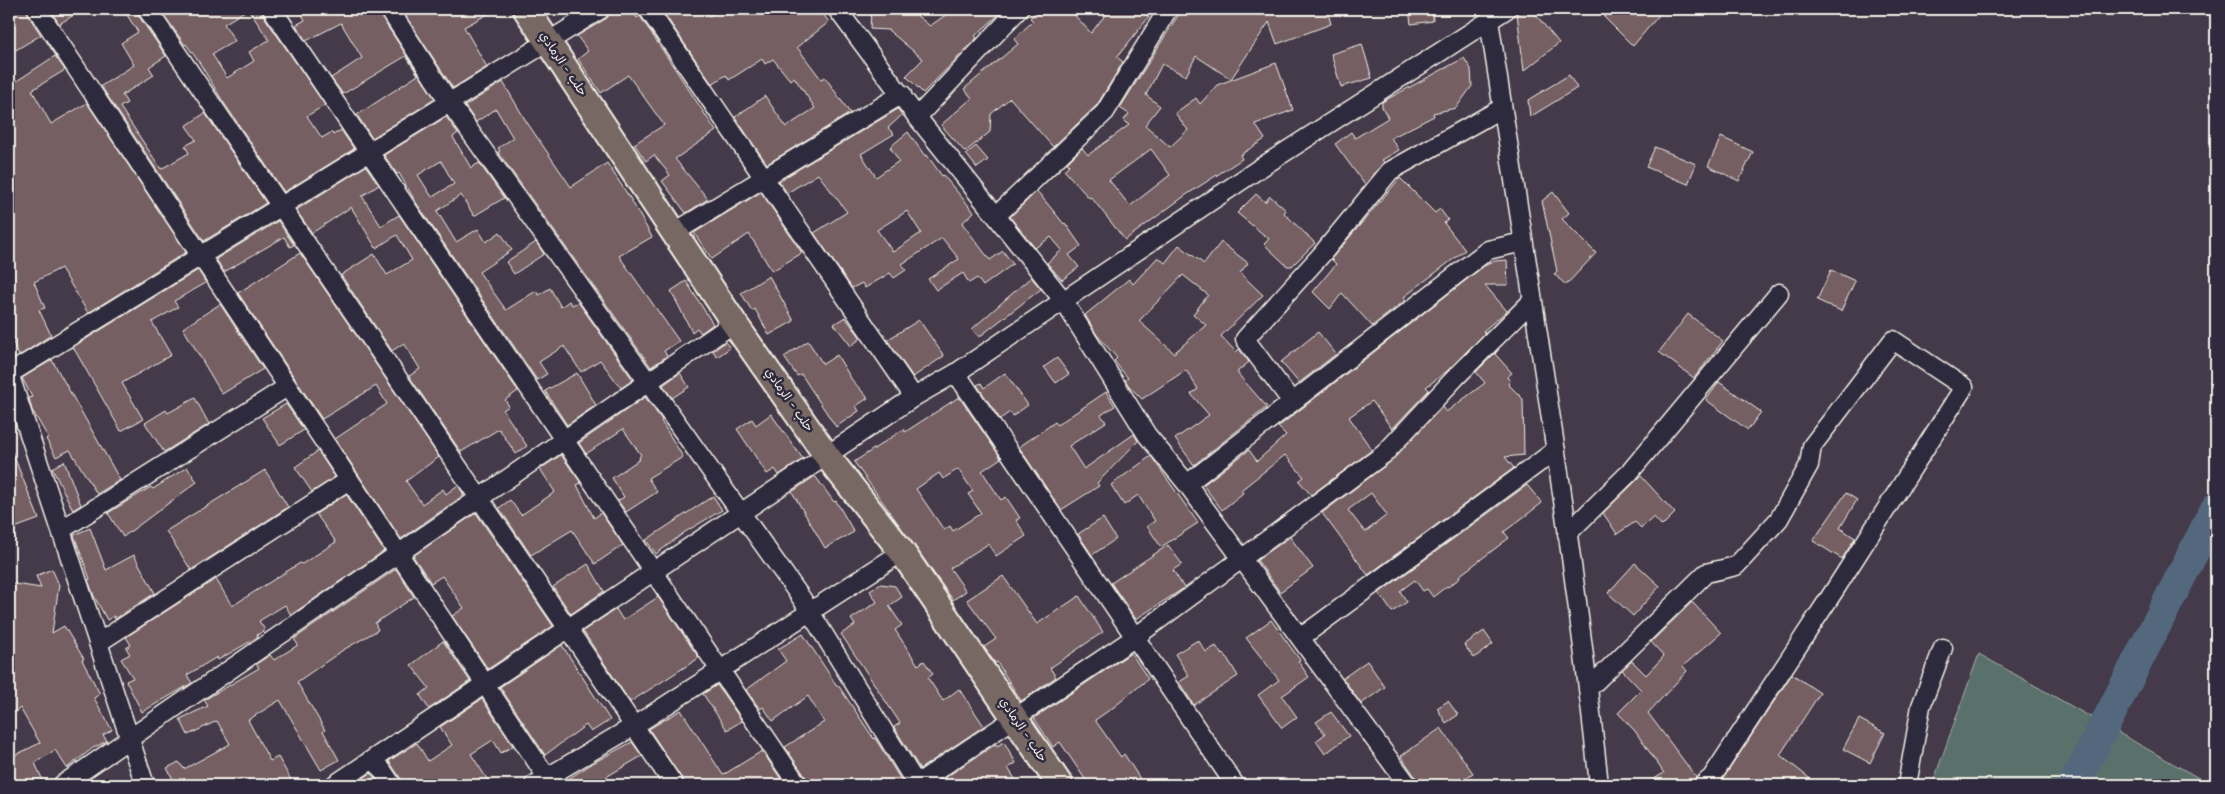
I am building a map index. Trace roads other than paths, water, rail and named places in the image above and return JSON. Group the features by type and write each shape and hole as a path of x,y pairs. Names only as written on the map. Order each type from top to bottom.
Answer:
{"highway":[{"name":"حلب - الرمادي","path":"526,9 734,323 828,456 902,552 1060,785"}],"street":[{"path":"37,9 484,685 544,783 902,552"},
{"path":"147,9 674,785"},
{"path":"272,9 565,438 798,785"},
{"path":"389,9 449,102 811,612 916,785 1134,638 1242,561 1384,454 1532,300"},
{"path":"145,785 9,374 602,9"},
{"path":"648,9 914,397"},
{"path":"839,9 917,117 1063,300 1147,435 1187,484 1408,785"},
{"path":"917,117 1020,9"},
{"path":"996,216 1105,112 1168,9"},
{"path":"334,785 914,397 956,373 1257,170 1507,9"},
{"path":"1489,20 1556,450 1589,688 1600,785"},
{"path":"675,232 902,94"},
{"path":"1292,402 1244,339 1322,254 1390,171 1502,108"},
{"path":"1187,484 1488,250 1524,242"},
{"path":"1568,534 1629,473 1779,293"},
{"path":"62,785 734,323"},
{"path":"1589,688 1706,573 1736,566 1779,519 1809,465 1812,446 1893,340 1964,387 1834,591 1712,777 1703,785"},
{"path":"956,373 1235,785"},
{"path":"61,530 287,387"},
{"path":"1300,638 1556,450"},
{"path":"98,643 349,480"},
{"path":"1907,785 1921,706 1942,648"},
{"path":"374,758 392,785"}],"waterway":[{"path":"2074,785 2216,508"}]}
